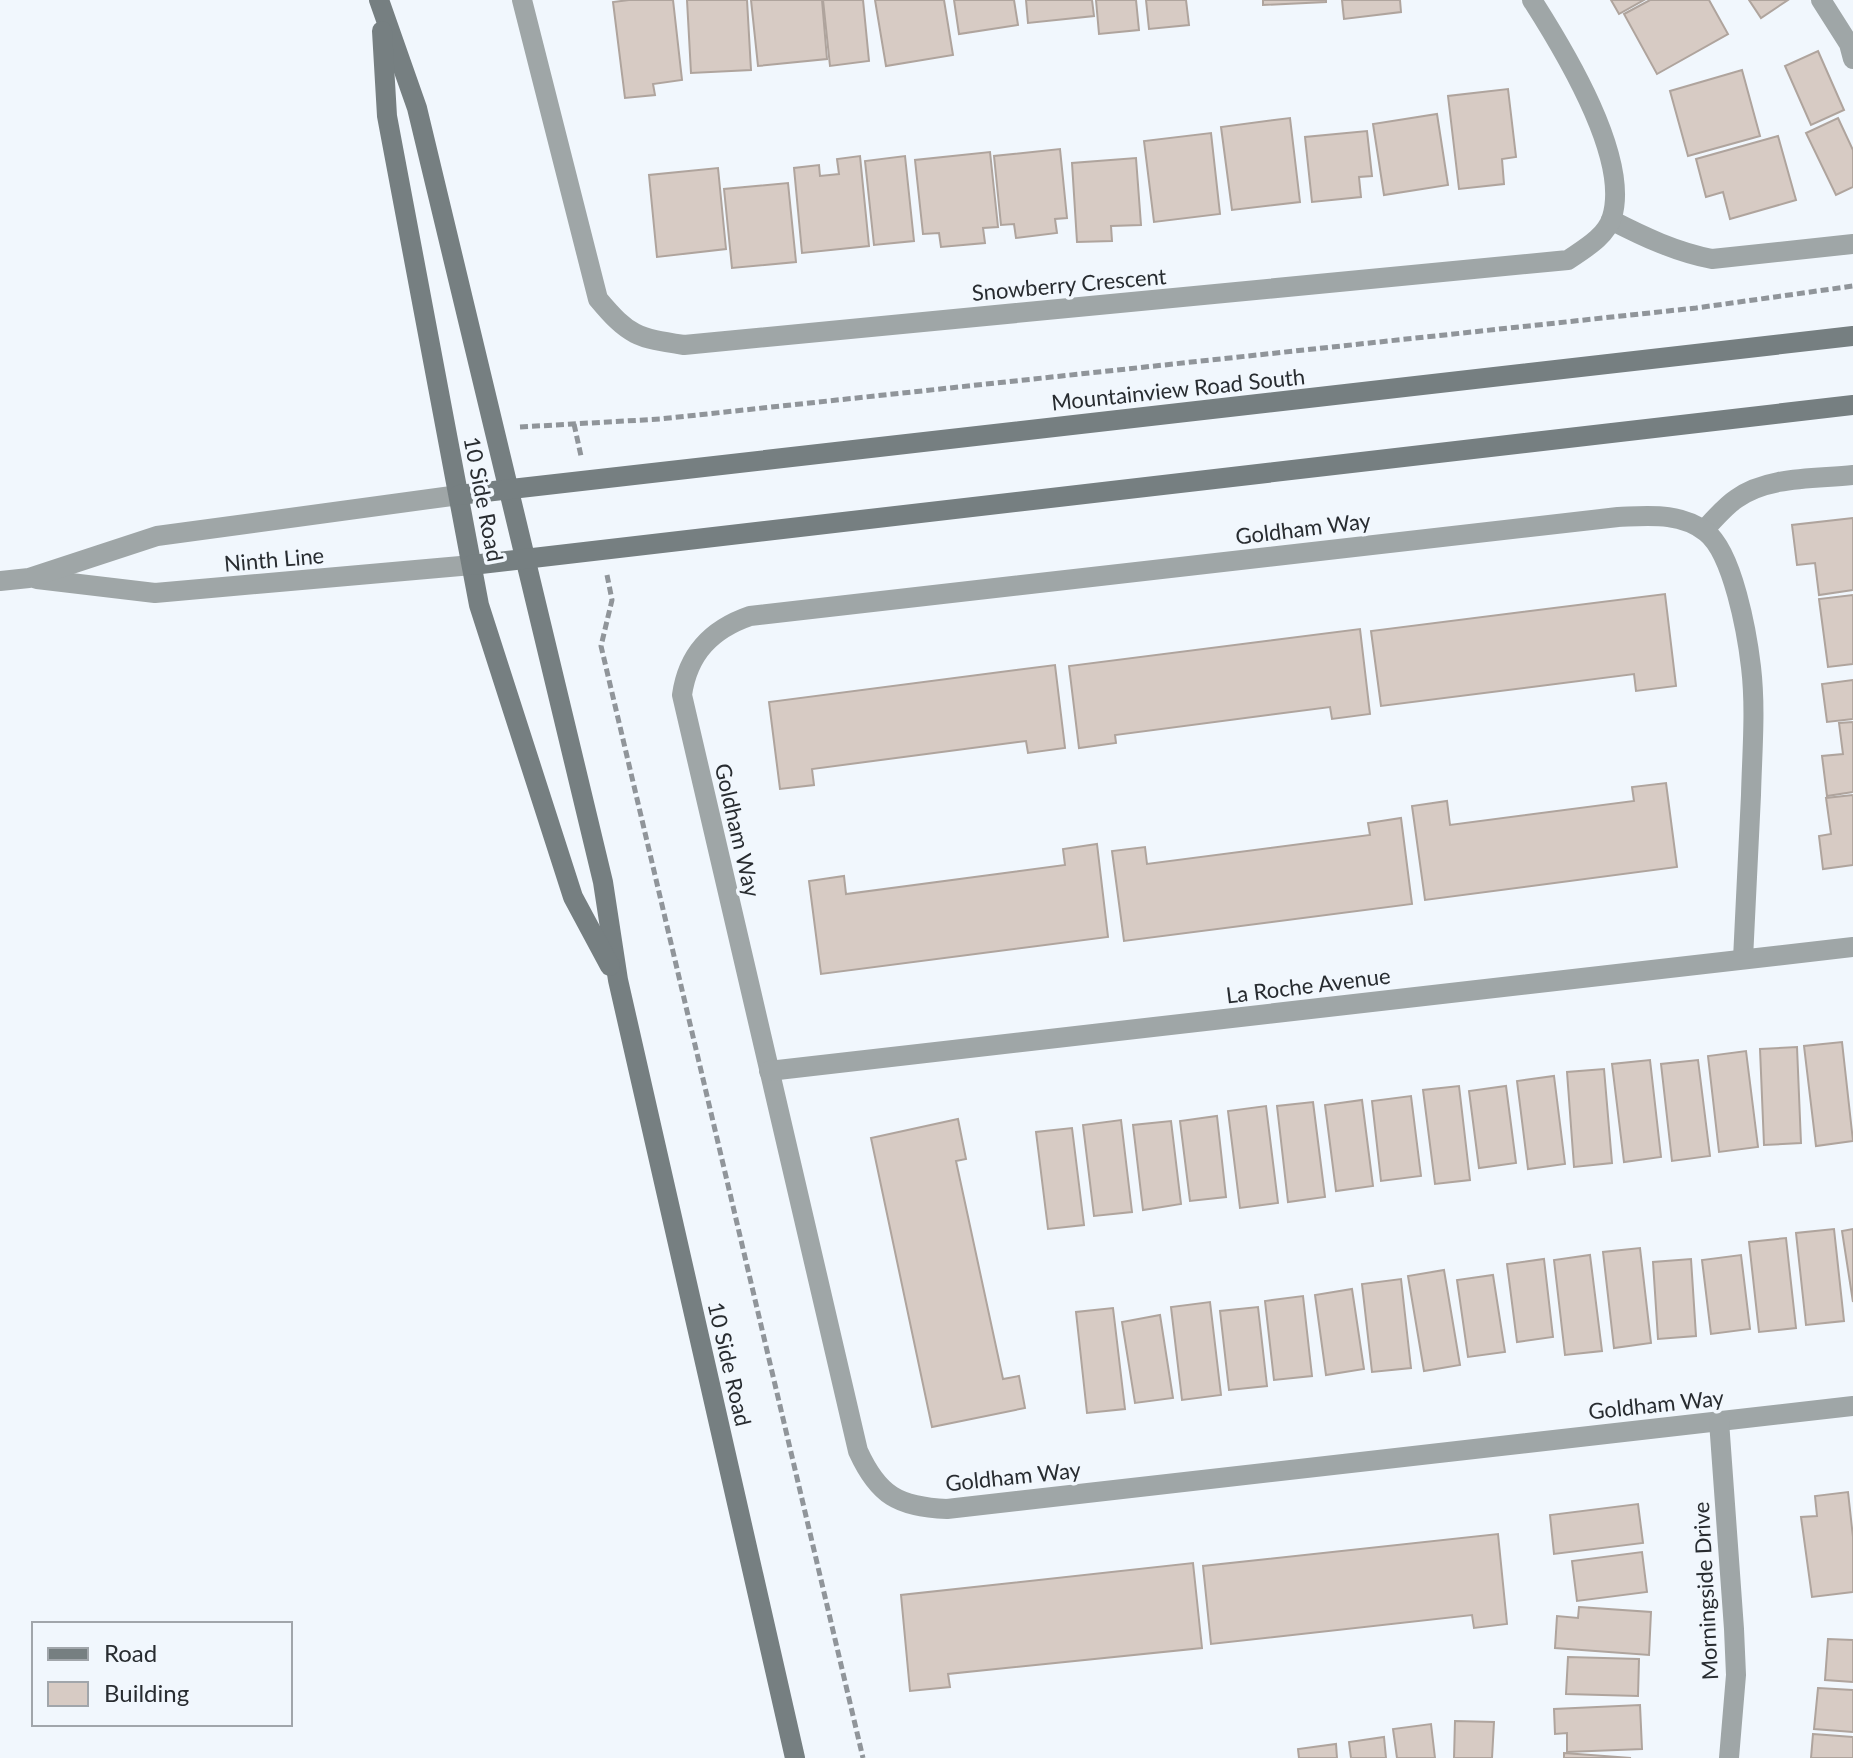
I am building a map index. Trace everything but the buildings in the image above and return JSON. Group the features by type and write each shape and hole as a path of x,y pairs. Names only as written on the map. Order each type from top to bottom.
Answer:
{"main road":[{"name":"10 Side Road","path":"380,3 417,108 603,882 618,980 795,1758"},
{"name":"10 Side Road","path":"380,3 387,116 479,605 573,897 618,980"},
{"name":"Mountainview Road South","path":"508,489 1853,336"},
{"path":"524,559 1853,405"},
{"name":"Ninth Line","path":"459,495 508,489"},
{"name":"Ninth Line","path":"472,565 524,559"}],"street":[{"name":"Snowberry Crescent","path":"522,0 598,299 617,322 644,339 684,345 1568,260 1597,240 1611,220"},
{"path":"1532,0 1562,47 1605,145 1616,190 1611,220 1652,240 1712,259 1853,244"},
{"path":"1821,0 1849,44 1853,59"},
{"path":"1743,959 1753,746 1751,667 1736,591 1725,557 1716,541 1704,530 1735,499 1753,489 1777,483 1853,475"},
{"name":"Ninth Line","path":"0,581 29,578 157,536 459,495"},
{"name":"Goldham Way","path":"1704,530 1664,515 1618,517 750,616 715,631 701,644 685,676 682,695 858,1451 875,1482 902,1503 947,1509 1853,1406"},
{"name":"Ninth Line","path":"29,578 155,593 472,565"},
{"name":"La Roche Avenue","path":"769,1071 1853,947"},
{"name":"Morningside Drive","path":"1719,1421 1736,1675 1729,1758"}],"path":[{"path":"494,428 660,419 1681,310 1853,286"},
{"path":"574,424 587,480"},
{"path":"601,550 612,600 601,646 863,1758"}]}
